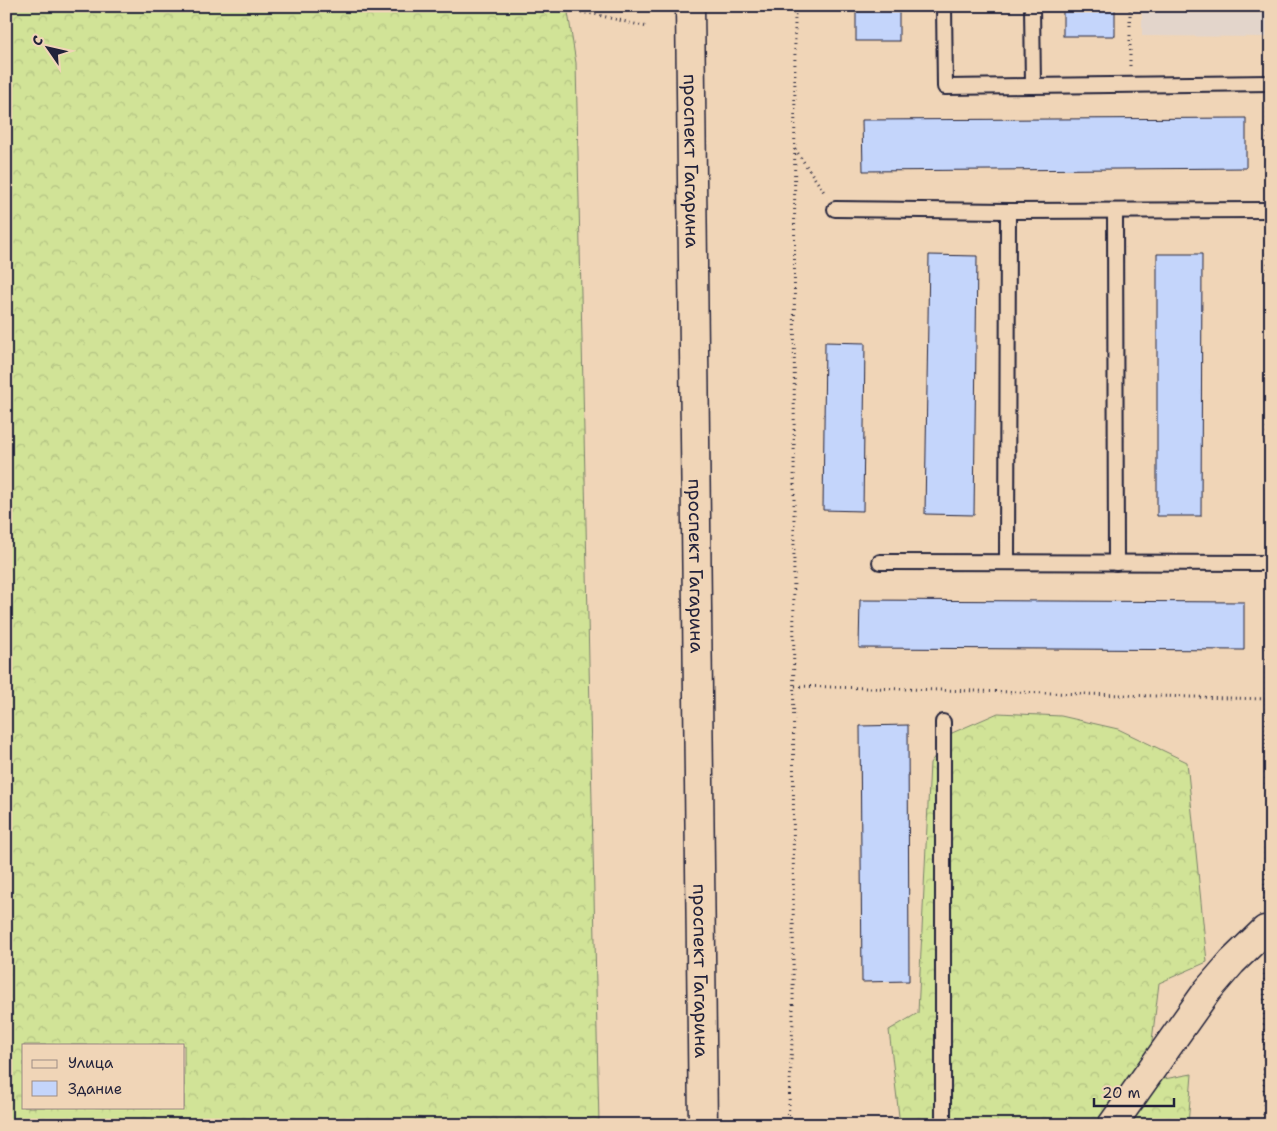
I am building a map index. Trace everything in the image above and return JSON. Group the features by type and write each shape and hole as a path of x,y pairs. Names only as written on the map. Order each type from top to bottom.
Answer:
{"main road":[{"name":"проспект Гагарина","path":"690,6 703,1125"},
{"path":"1112,1125 1206,991 1265,930"}],"lane":[{"path":"944,6 945,87 1270,83"},
{"path":"1032,6 1032,86"},
{"path":"835,209 1008,211 1269,210"},
{"path":"1007,561 1008,211"},
{"path":"1115,211 1116,563"},
{"path":"880,562 1269,563"},
{"path":"943,722 943,1125"}],"path":[{"path":"526,6 594,14 647,27"},
{"path":"788,1125 793,1021 795,6"},
{"path":"1130,6 1130,85"},
{"path":"1264,1125 1266,700 1269,563 1270,83"},
{"path":"795,149 835,209"},
{"path":"795,686 1266,700"}],"shaded area":[{"path":"1142,6 1271,6 1271,37 1142,36"}],"green space":[{"path":"6,6 567,6 576,63 599,1125 6,1125"},
{"path":"998,713 1061,716 1118,729 1187,762 1207,962 1159,983 1147,1082 1192,1074 1188,1125 900,1125 889,1030 918,1013 930,763 952,733"}],"building":[{"path":"856,6 899,6 899,41 856,41"},
{"path":"1063,6 1115,6 1115,36 1063,36"},
{"path":"1246,118 1246,168 863,171 862,120"},
{"path":"1157,254 1202,254 1201,516 1157,516"},
{"path":"929,255 977,256 974,515 925,514"},
{"path":"825,342 865,343 863,511 823,510"},
{"path":"860,600 1244,602 1244,650 859,648"},
{"path":"908,725 909,981 862,982 860,726"}]}
